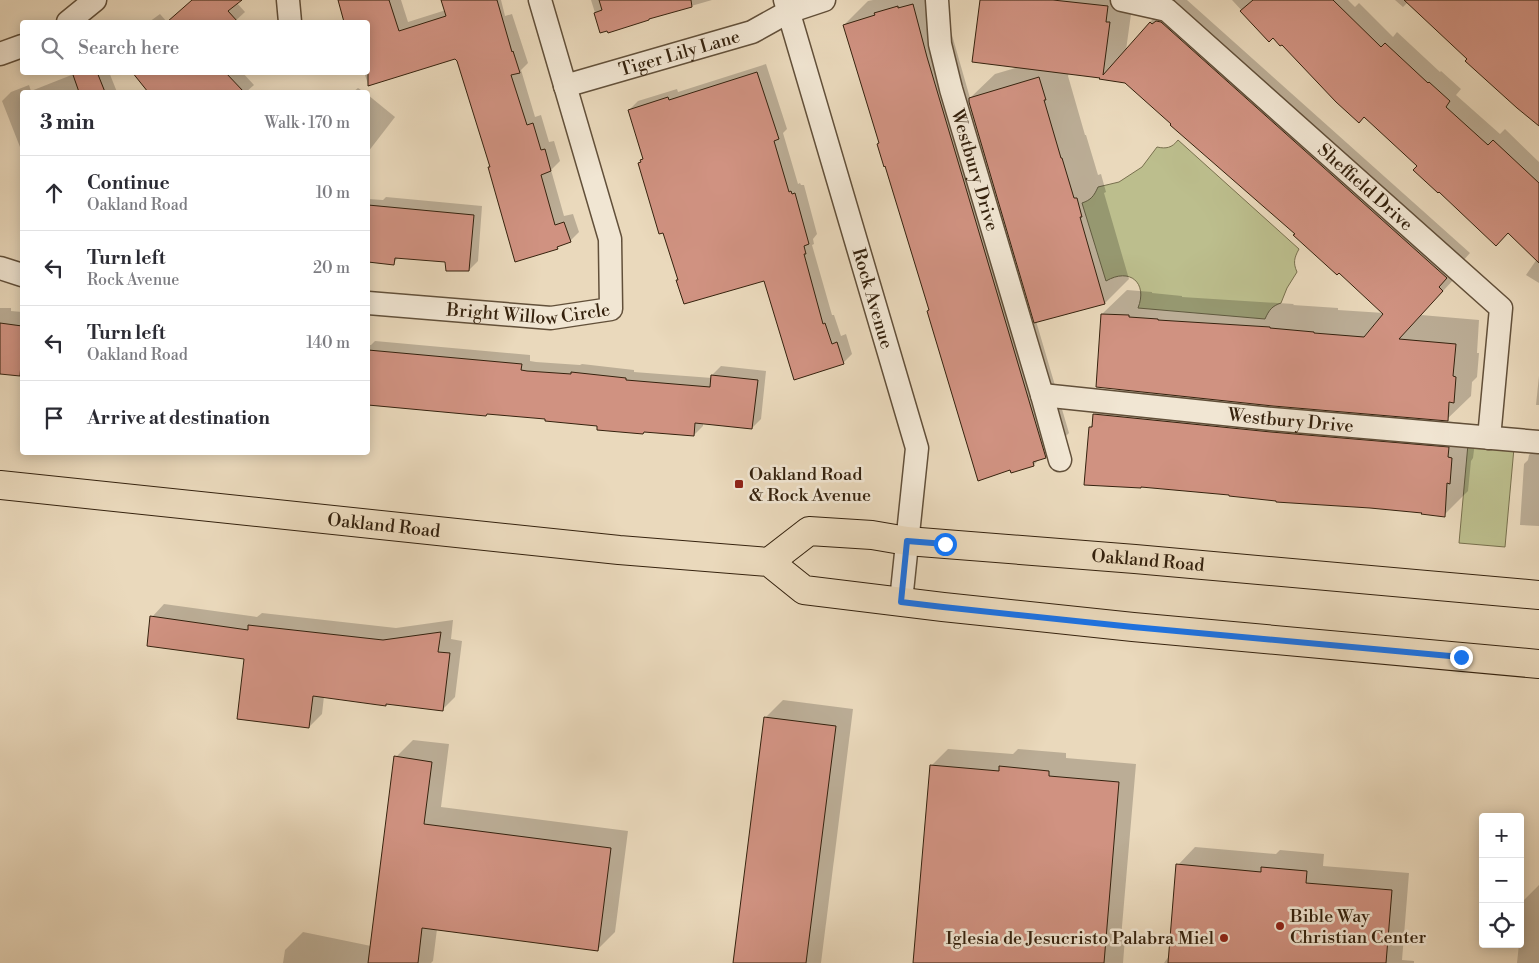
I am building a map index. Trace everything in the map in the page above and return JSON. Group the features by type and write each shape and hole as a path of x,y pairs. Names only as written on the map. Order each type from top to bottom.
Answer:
{"main road":[{"name":"Oakland Road","path":"0,485 619,550 769,562 809,530 907,541 1539,595"},
{"path":"769,562 804,590 862,598 1133,627 1539,664"}],"street":[{"path":"70,20 95,0"},
{"path":"288,0 290,20"},
{"name":"Bright Willow Circle","path":"370,303 551,318 611,309 610,239 540,0"},
{"path":"787,6 824,0"},
{"name":"Westbury Drive","path":"937,0 940,44 951,89 1060,460"},
{"name":"Sheffield Drive","path":"1122,0 1167,10 1501,308 1489,438"},
{"name":"Tiger Lily Lane","path":"565,86 752,32 787,6"},
{"name":"Rock Avenue","path":"787,6 917,448 901,602"},
{"path":"0,54 20,47"},
{"path":"0,268 20,274"},
{"name":"Westbury Drive","path":"1042,395 1272,419 1539,442"}],"green space":[{"path":"1178,140 1299,249 1295,260 1297,272 1287,288 1281,303 1271,309 1265,319 1138,308 1141,291 1135,280 1123,276 1106,281 1082,203 1092,197 1098,187 1119,182 1142,167 1157,147 1169,147"},
{"path":"1468,444 1514,448 1505,547 1459,543"}],"building":[{"path":"192,0 242,0 228,11 236,20 169,20"},
{"path":"338,0 389,0 399,31 446,16 441,0 497,0 520,73 511,75 527,125 533,123 541,150 545,149 551,171 541,175 555,225 564,222 571,242 557,247 558,249 515,262 488,167 490,167 457,61 455,59 368,86 368,75 370,75 370,20 343,20"},
{"path":"599,0 691,0 692,7 608,33 607,31 600,33 594,13 602,10"},
{"path":"980,0 1053,0 1108,6 1106,22 1110,22 1103,75 1150,22 1152,24 1156,21 1161,22 1447,278 1439,287 1443,291 1399,339 1456,344 1453,376 1456,377 1454,403 1449,402 1448,421 1273,406 1096,387 1101,314 1129,315 1129,317 1158,320 1270,327 1364,337 1383,314 1339,273 1337,275 1293,235 1295,234 1170,125 1125,83 1100,78 972,62"},
{"path":"1253,0 1333,0 1381,47 1385,43 1450,101 1446,107 1488,145 1493,140 1539,183 1539,263 1508,233 1496,246 1413,170 1417,166 1364,117 1359,123 1336,102 1282,45 1280,46 1273,38 1269,42 1240,11"},
{"path":"1404,0 1539,0 1539,126 1465,61 1467,59"},
{"path":"913,4 1046,458 1033,462 1034,466 1011,473 1010,470 978,481 927,311 929,310 877,144 879,143 843,25 875,15 874,13"},
{"path":"757,72 779,139 774,141 789,192 795,193 809,244 804,246 806,254 804,254 823,324 825,323 832,344 837,342 844,364 794,380 764,281 684,304 663,233 659,234 638,163 643,159 628,110 668,97 669,100"},
{"path":"73,75 98,75 104,90 78,90"},
{"path":"134,75 228,75 242,90 146,90"},
{"path":"1039,77 1061,158 1074,198 1077,198 1082,217 1080,217 1105,304 1034,323 969,98"},
{"path":"370,205 474,215 469,271 446,271 445,262 395,258 394,265 370,262"},
{"path":"0,323 20,326 20,376 0,374"},
{"path":"370,350 522,364 521,370 527,371 571,374 571,372 626,378 626,380 710,387 711,375 758,380 752,429 695,423 694,436 644,432 643,434 597,430 597,426 545,421 545,419 487,414 486,416 370,405"},
{"path":"1093,414 1449,447 1448,457 1452,458 1450,484 1447,483 1445,517 1422,513 1276,502 1229,495 1141,487 1084,485 1089,427 1092,427"},
{"path":"150,616 248,630 248,625 383,640 441,632 438,652 450,653 443,711 386,704 386,706 313,696 309,728 237,719 244,659 147,646"},
{"path":"764,717 836,726 806,963 733,963"},
{"path":"394,756 432,762 424,824 611,848 598,951 422,928 418,963 368,963"},
{"path":"930,765 999,771 999,766 1049,771 1049,776 1119,782 1104,963 913,963"},
{"name":"Bible Way Christian Center","path":"1176,864 1261,872 1261,867 1307,871 1306,883 1392,890 1386,963 1168,963"}],"place":[{"name":"Oakland Road & Rock Avenue","path":"739,484"},
{"name":"Bible Way Christian Center","path":"1280,926"},
{"name":"Iglesia de Jesucristo Palabra Miel","path":"1224,938"}],"route":[{"path":"945,544 907,541 901,602 1133,627 1461,657"}]}
